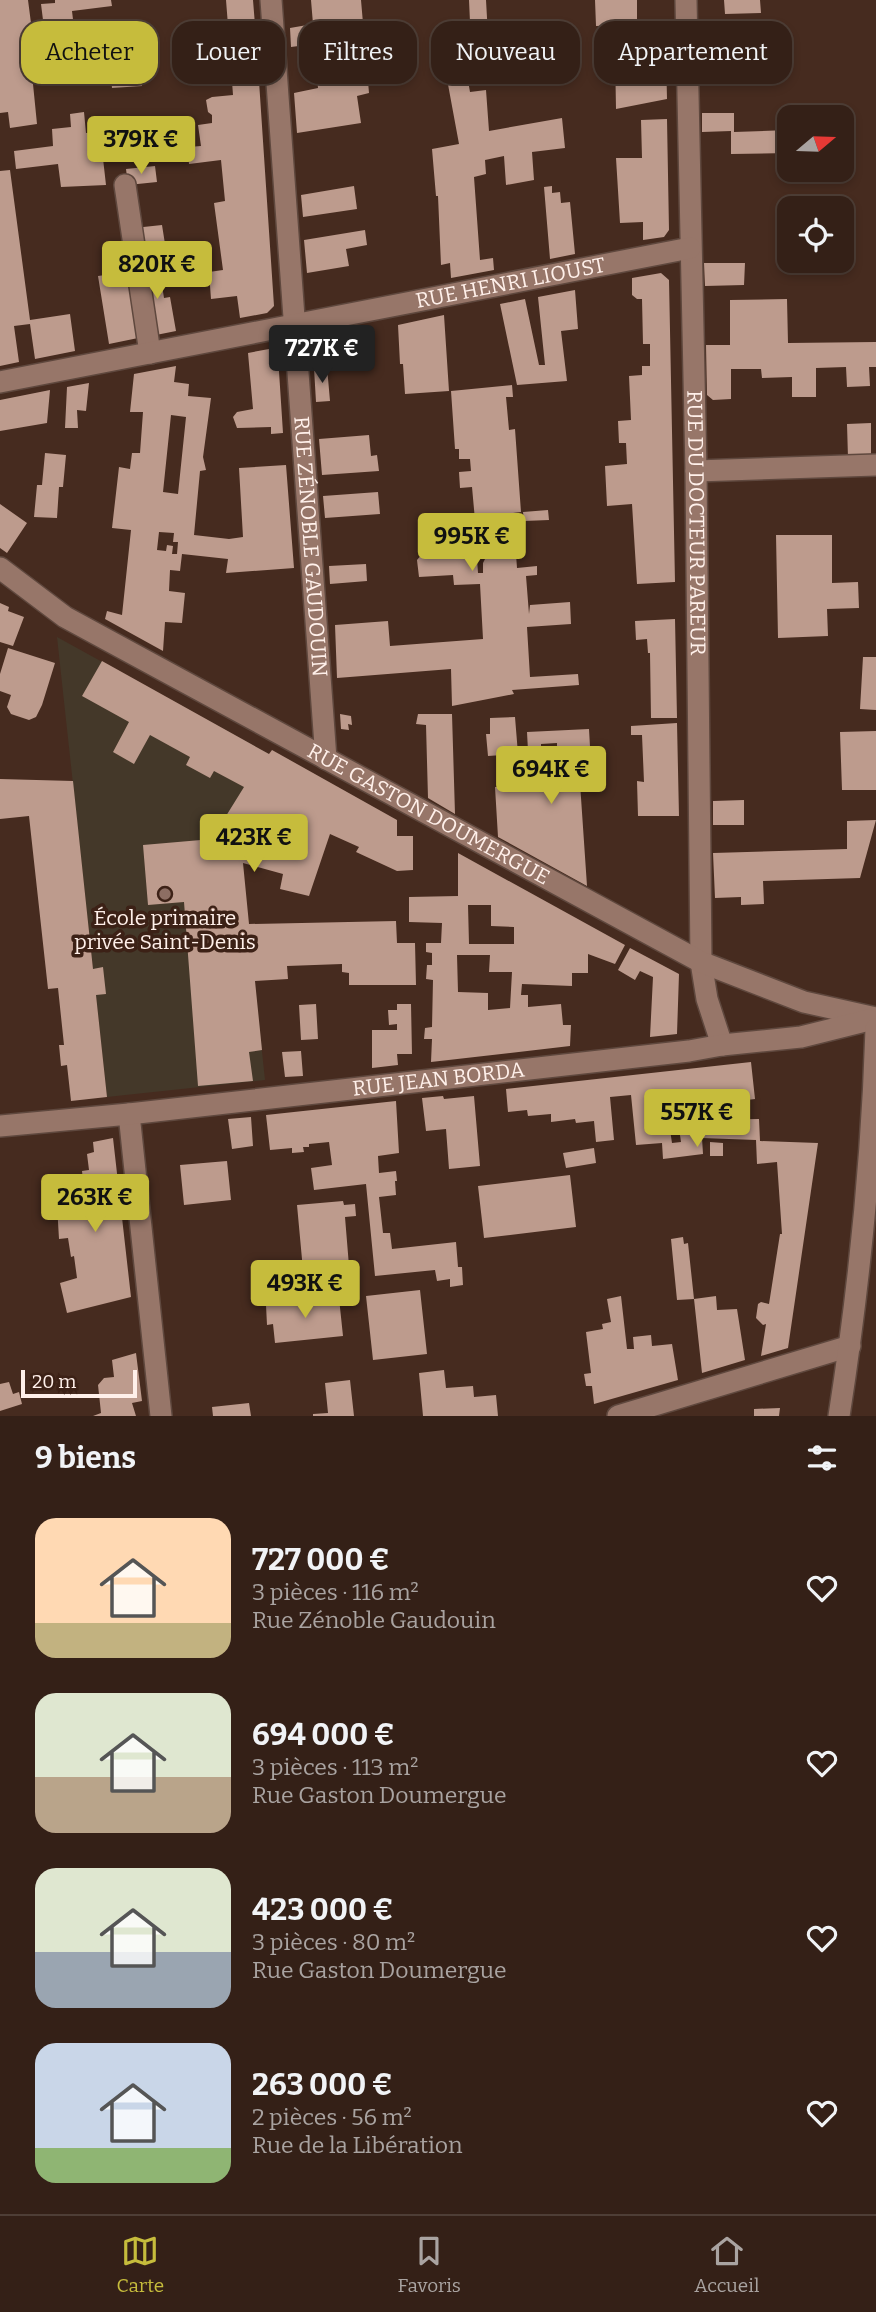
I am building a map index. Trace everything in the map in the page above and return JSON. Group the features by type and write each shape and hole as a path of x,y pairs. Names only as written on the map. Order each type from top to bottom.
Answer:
{"street":[{"name":"RUE ZÉNOBLE GAUDOUIN","path":"271,0 326,759"},
{"name":"RUE DU DOCTEUR PAREUR","path":"686,0 696,471 701,962 707,999 722,1045"},
{"path":"125,185 150,353"},
{"name":"RUE HENRI LIOUST","path":"0,382 690,247"},
{"path":"696,471 876,465"},
{"name":"RUE GASTON DOUMERGUE","path":"0,568 65,617 701,962 804,1002 876,1018"},
{"name":"RUE JEAN BORDA","path":"0,1126 689,1051 801,1037 876,1018"},
{"path":"839,1416 850,1346 874,1114 876,1029"},
{"path":"129,1114 161,1416"},
{"path":"618,1416 850,1346"}],"shaded area":[{"name":"École primaire privée Saint-Denis","path":"57,637 269,754 237,814 265,1080 107,1097"}],"building":[{"path":"0,0 28,0 31,21 21,21 21,84 33,84 37,124 10,128 8,112 0,113"},
{"path":"55,0 111,0 112,6 72,11 73,21 43,21 41,4 55,3"},
{"path":"226,0 253,0 255,21 228,21"},
{"path":"311,0 361,0 363,21 313,21"},
{"path":"469,0 486,0 487,21 470,21"},
{"path":"595,0 637,0 637,21 596,21"},
{"path":"724,0 760,0 761,13 725,14"},
{"path":"299,26 299,46 291,47 290,28"},
{"path":"112,84 142,84 142,86 112,88"},
{"path":"232,84 259,84 274,306 267,313 240,318 237,296 211,299 209,272 223,270 214,203 225,201 221,160 189,164 188,152 189,147 201,146 198,125 212,123 206,100 233,95"},
{"path":"318,84 368,84 369,93 357,96 361,123 297,133 294,93 318,88"},
{"path":"448,84 469,84 470,92 486,90 489,131 562,118 565,148 532,152 534,180 506,185 504,156 485,160 486,174 474,177 480,260 493,258 494,270 451,278 450,263 441,265 438,196 432,149 459,144"},
{"path":"616,84 667,84 667,99 616,109"},
{"path":"84,112 86,133 100,132 106,185 61,187 58,164 16,169 14,151 53,146 52,129 71,127 70,114"},
{"path":"702,113 734,113 734,132 777,130 777,153 731,154 731,131 702,132"},
{"path":"667,119 669,230 664,237 643,240 643,222 620,223 616,158 642,158 641,120"},
{"path":"149,128 150,146 115,149 114,131"},
{"path":"155,166 157,182 128,185 126,169"},
{"path":"10,170 30,320 70,314 75,351 35,359 30,324 14,326 19,362 0,366 0,171"},
{"path":"354,186 357,209 303,217 301,195"},
{"path":"552,186 552,193 560,192 561,203 570,202 575,254 550,259 544,187"},
{"path":"162,225 165,244 137,247 134,228"},
{"path":"365,230 367,245 346,249 349,266 307,273 304,240"},
{"path":"704,263 745,263 744,285 705,286"},
{"path":"164,265 166,279 161,279 164,298 170,297 176,331 151,336 140,268"},
{"path":"133,271 143,337 109,344 98,276"},
{"path":"661,273 669,280 675,582 637,584 632,504 607,506 605,466 627,464 626,443 619,443 618,421 631,420 629,376 642,375 642,366 650,366 650,344 643,344 642,299 632,295 632,278"},
{"path":"575,290 578,329 561,331 567,381 517,385 500,304 525,299 539,365 545,365 538,297"},
{"path":"787,299 788,343 876,342 876,367 869,367 870,386 847,387 846,367 816,368 816,397 792,397 792,377 762,378 761,369 731,369 731,399 713,400 707,395 706,345 730,345 730,300"},
{"path":"444,315 449,391 405,394 398,325"},
{"path":"269,349 278,356 283,433 271,434 271,427 237,428 233,417 237,412 253,409 248,353"},
{"path":"176,366 174,382 189,384 188,396 211,398 203,457 206,470 200,471 194,535 229,539 243,537 239,468 286,465 294,568 226,573 228,559 182,554 180,571 170,570 169,591 185,593 182,623 165,622 163,651 105,619 107,611 122,615 131,530 112,528 119,467 130,469 132,453 140,453 143,412 130,412 134,374","holes":["171,415 186,417 178,494 163,492","159,532 174,533 173,542 178,542 177,554 172,554 173,546 167,545 166,551 157,550"]},
{"path":"327,367 330,401 316,402 314,368"},
{"path":"89,383 86,411 77,410 78,428 65,428 67,387"},
{"path":"512,385 513,397 506,397 509,430 515,429 521,512 513,513 517,568 537,566 537,575 526,576 529,614 530,605 570,602 571,624 527,627 530,677 578,674 579,685 512,690 514,694 452,706 451,669 337,678 335,625 388,621 390,646 483,639 480,584 454,585 453,575 419,577 417,560 423,553 432,552 429,524 475,520 472,487 460,488 459,472 471,471 470,459 459,459 459,449 455,449 451,391","holes":["502,543 504,558 485,559 483,573 478,573 476,545"]},
{"path":"50,390 47,423 0,431 0,400"},
{"path":"871,423 871,457 848,458 847,424"},
{"path":"369,435 371,456 377,455 379,471 322,475 319,439"},
{"path":"45,453 66,455 63,487 59,487 57,518 34,517 37,485 42,485"},
{"path":"378,492 380,514 325,518 323,496"},
{"path":"0,504 27,523 7,553 0,548"},
{"path":"548,510 549,520 524,521 523,512"},
{"path":"776,535 832,535 832,583 858,582 859,608 827,609 828,636 778,638"},
{"path":"366,564 367,581 330,584 329,566"},
{"path":"0,603 9,607 8,611 24,617 13,646 0,642"},
{"path":"675,619 677,718 651,718 650,653 647,639 636,640 635,621"},
{"path":"8,648 55,663 42,705 36,717 29,720 11,714 7,707 11,695 0,691 0,674"},
{"path":"863,657 876,657 876,710 860,709"},
{"path":"102,661 269,754 272,750 397,820 397,836 413,836 413,870 397,871 356,852 359,847 330,834 309,896 280,889 283,874 243,863 249,924 396,921 397,943 415,943 416,985 349,985 349,973 342,972 342,964 287,966 288,979 255,981 262,1050 249,1052 253,1081 198,1086 184,902 148,905 143,845 224,838 224,827 220,827 219,817 226,816 244,787 214,771 210,778 186,765 190,757 150,735 134,764 113,752 129,722 82,696"},
{"path":"340,714 351,716 352,725 348,724 349,730 341,729"},
{"path":"418,714 452,714 455,814 428,798 426,725 416,724"},
{"path":"515,717 518,754 488,756 486,734 490,734 490,718"},
{"path":"677,723 679,816 638,816 637,781 644,782 642,735 631,735 631,726"},
{"path":"589,729 592,782 580,783 587,886 498,837 495,787 520,785 521,792 553,789 551,753 557,752 557,743 541,744 541,750 528,751 527,732"},
{"path":"876,731 876,790 842,790 840,732"},
{"path":"0,779 73,781 93,969 103,967 106,994 96,995 107,1097 71,1101 67,1065 61,1066 59,1045 64,1045 58,988 48,989 29,816 0,819"},
{"path":"744,800 744,825 713,825 713,801"},
{"path":"876,820 860,878 763,881 764,904 741,905 741,897 715,898 713,853 847,849 847,821"},
{"path":"458,853 625,945 615,964 588,954 588,973 572,973 572,986 522,984 521,995 528,995 528,1007 561,1004 563,1025 571,1025 570,1046 431,1062 432,1039 424,1039 425,1028 432,1027 433,980 426,979 427,965 432,965 432,953 426,952 426,943 441,943 442,923 409,922 409,897 458,896","holes":["468,905 491,905 491,926 514,927 514,944 469,944","457,955 490,955 489,972 512,972 510,1008 488,1010 488,993 458,992"]},
{"path":"630,948 679,974 677,1034 650,1037 653,977 640,971 635,980 618,970"},
{"path":"316,1004 318,1039 301,1040 299,1005"},
{"path":"397,1004 411,1004 412,1054 397,1054 398,1065 372,1068 372,1030 397,1030 397,1024 389,1025 388,1010 397,1010"},
{"path":"301,1051 303,1076 285,1077 282,1052"},
{"path":"751,1062 755,1099 699,1106 700,1120 759,1119 760,1141 818,1143 788,1348 761,1356 766,1324 763,1325 756,1318 758,1304 769,1304 782,1234 777,1162 757,1164 756,1140 702,1138 703,1154 663,1159 662,1143 636,1145 631,1095 610,1097 614,1140 596,1142 594,1121 576,1123 575,1119 551,1122 551,1114 528,1116 527,1110 508,1112 506,1089","holes":["678,1121 681,1142 672,1143 669,1123"]},
{"path":"443,1096 444,1099 474,1096 480,1166 449,1169 446,1129 426,1131 422,1098"},
{"path":"396,1101 399,1153 378,1156 379,1173 396,1171 397,1181 396,1195 379,1197 383,1233 390,1233 392,1249 456,1242 463,1285 450,1287 450,1279 437,1281 435,1270 375,1276 366,1184 314,1190 311,1168 332,1165 329,1142 309,1144 309,1147 303,1147 304,1152 292,1153 292,1148 270,1150 266,1115"},
{"path":"251,1117 253,1146 232,1149 228,1119"},
{"path":"113,1138 131,1297 67,1313 60,1283 77,1278 68,1238 59,1239 57,1205 69,1204 68,1189 75,1181 83,1180 82,1171 89,1170 87,1154 94,1152 93,1142"},
{"path":"710,1142 723,1143 723,1156 710,1156"},
{"path":"594,1148 596,1163 566,1168 563,1153"},
{"path":"227,1161 231,1200 184,1205 180,1165"},
{"path":"570,1175 576,1227 484,1238 478,1186"},
{"path":"343,1201 344,1205 355,1204 356,1216 345,1217 349,1266 303,1270 297,1205"},
{"path":"683,1237 684,1244 688,1243 694,1299 677,1300 671,1239"},
{"path":"420,1290 427,1354 373,1360 366,1296"},
{"path":"621,1296 627,1349 634,1349 633,1337 651,1335 652,1346 672,1344 678,1380 594,1404 592,1386 586,1386 584,1374 591,1373 586,1332 603,1329 602,1324 611,1322 607,1299"},
{"path":"716,1296 717,1310 737,1309 745,1360 702,1373 694,1299"},
{"path":"339,1298 343,1336 275,1343 273,1324 267,1325 266,1305"},
{"path":"136,1353 142,1401 132,1403 136,1416 93,1416 101,1413 98,1385 104,1378 114,1377 112,1360"},
{"path":"444,1370 446,1388 473,1386 474,1397 496,1395 498,1416 423,1416 419,1373"},
{"path":"350,1380 354,1416 313,1416 328,1413 325,1383"},
{"path":"9,1382 13,1394 19,1392 22,1404 0,1411 0,1384"},
{"path":"249,1403 251,1416 213,1416 212,1407"},
{"path":"780,1408 779,1416 754,1416 754,1409"}],"place":[{"name":"École primaire privée Saint-Denis","path":"165,894"}]}
